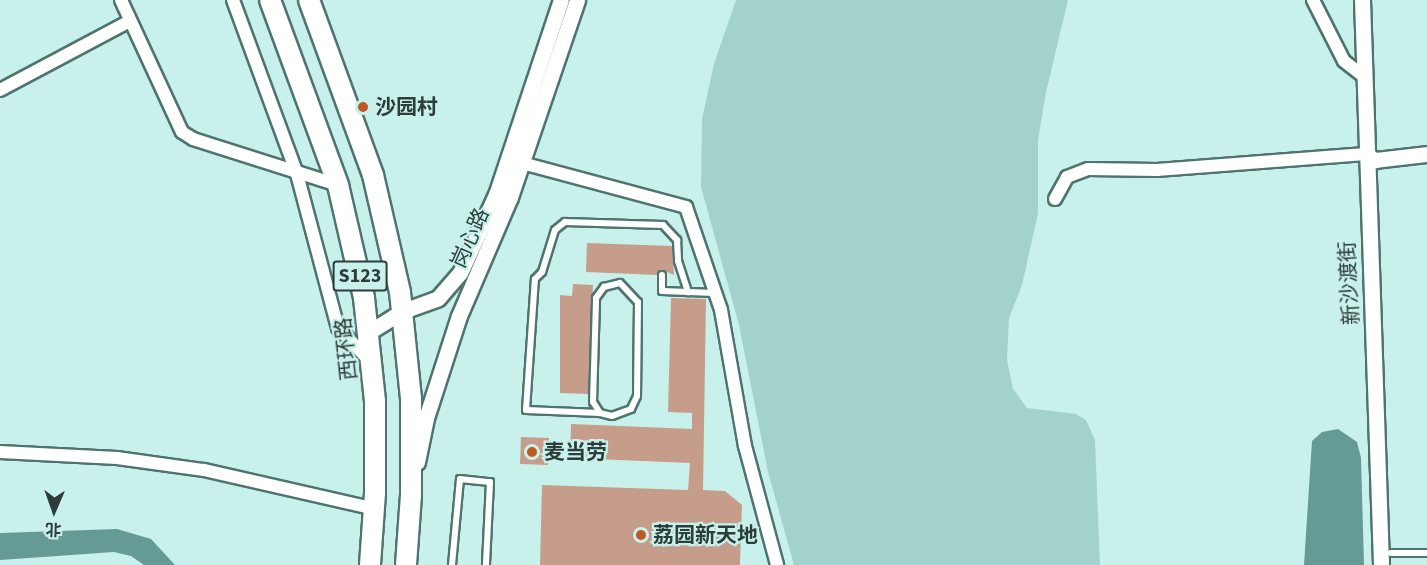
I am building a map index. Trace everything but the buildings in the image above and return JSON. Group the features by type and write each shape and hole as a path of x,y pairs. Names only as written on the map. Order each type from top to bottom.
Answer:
{"main road":[{"name":"西环路","path":"270,0 338,185 358,264 372,363 375,509 370,565"},
{"name":"S123","path":"309,0 373,175 403,311 411,399 411,495 406,565"}],"street":[{"path":"121,0 182,132 193,139 297,174 338,185"},
{"path":"233,0 297,174 338,328 372,363"},
{"name":"岗心路","path":"369,332 403,311 438,298 460,273 497,192 561,0"},
{"name":"岗心路","path":"411,495 426,418 459,316 522,163 577,0"},
{"path":"1313,0 1344,61 1364,76"},
{"name":"新沙渡街","path":"1362,0 1388,561"},
{"name":"新沙渡街","path":"1370,157 1372,0"},
{"path":"0,90 130,21"},
{"path":"1055,199 1067,177 1088,169 1157,170 1427,154"},
{"path":"522,163 686,207 716,293 730,348 745,446 777,565"},
{"path":"0,452 117,458 182,467 375,509"}],"lane":[{"path":"600,413 593,402 596,298 604,287 620,283 638,302 637,396 631,409 623,414 525,410 535,279 542,272 555,230 565,222 663,225 677,240 678,261 688,292"},
{"path":"662,275 662,291 716,293"},
{"path":"452,565 460,479 490,482 486,565"},
{"path":"1388,561 1427,553"}],"green space":[{"path":"736,0 1068,0 1046,92 1038,140 1038,213 1022,285 1009,318 1007,360 1013,389 1027,408 1076,414 1086,420 1095,440 1100,565 794,565 768,472 739,325 701,187 702,119 714,64"}],"water":[{"path":"1338,429 1357,442 1361,458 1364,565 1304,565 1312,441 1322,432"},
{"path":"117,529 151,539 175,565 144,565 131,556 114,552 0,560 0,533"}],"place":[{"name":"沙园村","path":"363,107"},
{"name":"麦当劳","path":"532,452"},
{"name":"荔园新天地","path":"641,535"}]}
